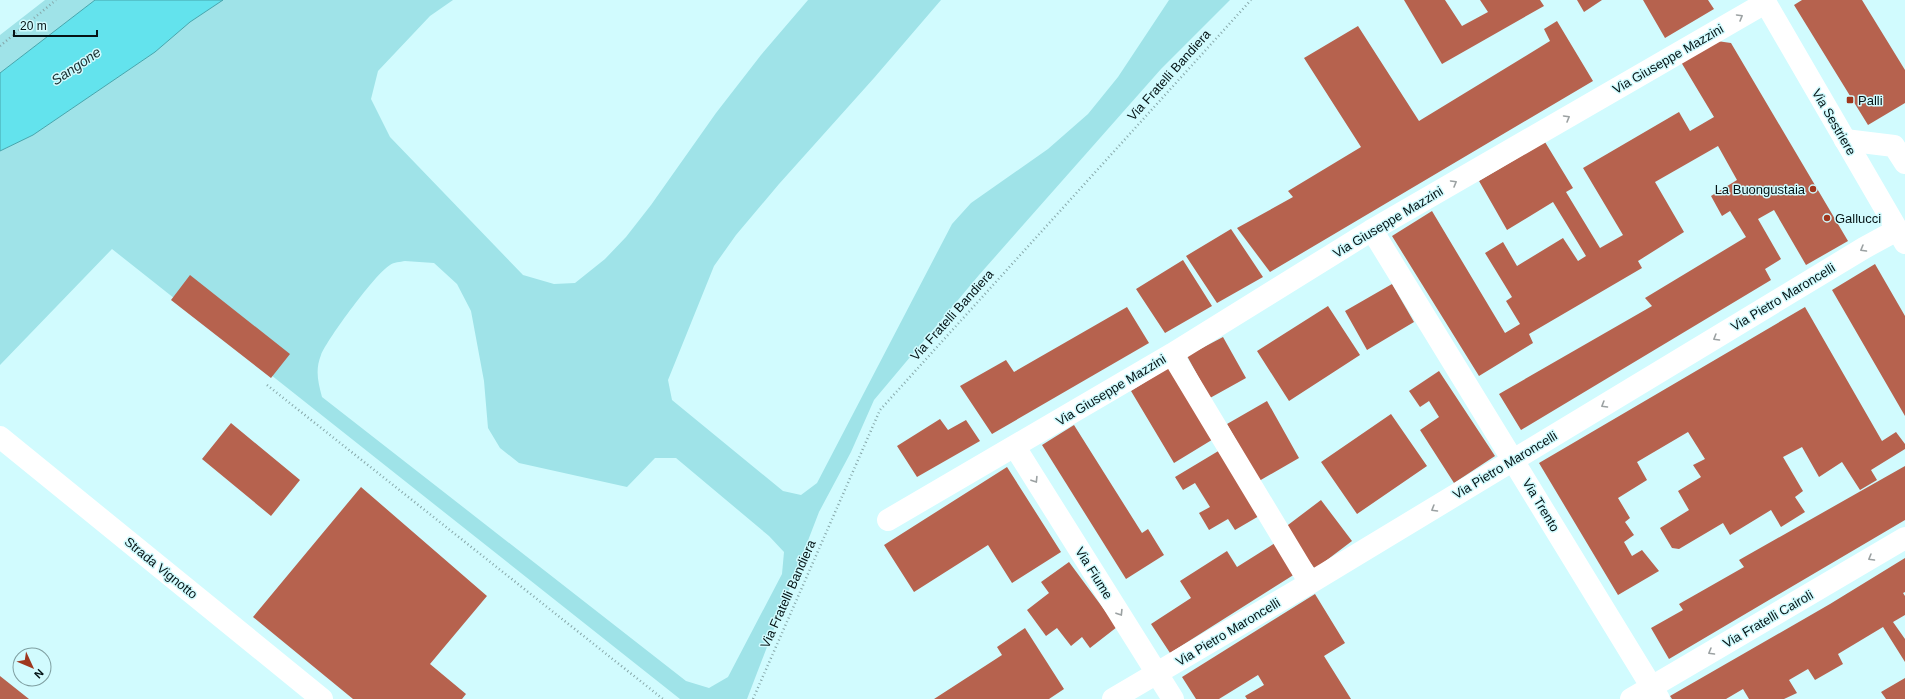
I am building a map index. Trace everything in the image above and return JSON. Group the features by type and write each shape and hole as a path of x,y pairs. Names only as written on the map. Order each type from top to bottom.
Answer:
{"street":[{"name":"Via Sestriere","path":"1766,1 1901,237"},
{"name":"Via Giuseppe Mazzini","path":"888,520 1172,354 1372,230 1766,1"},
{"path":"1845,140 1894,146 1905,163"},
{"name":"Via Trento","path":"1372,230 1656,693"},
{"name":"Via Pietro Maroncelli","path":"1113,699 1158,674 1310,583 1864,248 1901,237"},
{"path":"1172,354 1310,583"},
{"name":"Strada Vignotto","path":"0,437 322,699"},
{"name":"Via Fiume","path":"1015,447 1158,674 1172,699"},
{"name":"Via Fratelli Cairoli","path":"1631,699 1656,693 1905,538"}],"path":[{"path":"0,46 56,0"},
{"name":"Via Fratelli Bandiera","path":"753,699 880,410 1251,0"},
{"path":"267,385 663,699"}],"shaded area":[{"path":"45,0 95,0 0,73 0,35"},
{"path":"223,0 453,0 430,16 378,71 371,99 390,137 523,275 554,284 575,283 605,259 626,237 651,205 716,113 761,55 808,0 941,0 736,235 714,266 668,380 672,400 783,491 801,495 817,483 952,224 971,203 1048,149 1088,114 1118,77 1169,0 1230,0 1161,69 979,275 874,400 851,452 819,512 747,699 680,699 112,249 0,365 0,151 33,135 155,52 190,22","holes":["405,261 434,263 457,284 471,311 484,381 488,428 500,448 519,463 627,487 655,458 676,458 769,536 784,552 782,574 728,677 709,688 686,681 322,397 318,381 318,366 321,355 333,335 374,280 383,270 393,263"]}],"water":[{"name":"Sangone","path":"95,0 223,0 190,22 155,52 33,135 0,151 0,73"}],"building":[{"path":"1404,0 1445,0 1462,26 1488,12 1480,0 1540,0 1544,6 1442,64"},
{"path":"1577,0 1602,0 1584,12"},
{"path":"1643,0 1708,0 1714,9 1665,38"},
{"path":"1802,0 1862,0 1905,70 1905,103 1868,125 1794,5"},
{"path":"1557,21 1593,81 1270,272 1237,228 1293,197 1288,191 1361,147 1304,58 1358,26 1419,121 1550,41 1544,29"},
{"path":"1717,41 1731,43 1848,241 1806,265 1774,210 1758,219 1781,259 1765,269 1771,280 1521,430 1499,394 1652,306 1645,298 1746,237 1730,211 1722,216 1711,196 1737,180 1718,146 1655,182 1684,232 1638,261 1642,268 1529,334 1533,343 1479,376 1392,236 1432,211 1505,333 1520,324 1506,301 1512,297 1485,253 1503,242 1517,266 1563,238 1578,261 1586,256 1553,202 1507,230 1479,181 1545,142 1573,188 1566,192 1600,248 1623,235 1583,168 1679,112 1690,131 1714,117 1681,62"},
{"path":"1231,229 1263,277 1217,303 1186,256"},
{"path":"1183,260 1212,306 1165,333 1136,289"},
{"path":"1875,264 1905,316 1905,416 1832,290"},
{"path":"190,275 290,354 271,378 171,300"},
{"path":"1392,284 1414,322 1367,350 1345,311"},
{"path":"1328,306 1360,355 1289,401 1257,351"},
{"path":"1127,307 1149,343 992,434 960,386 1006,360 1014,372"},
{"path":"1805,307 1882,441 1896,432 1905,444 1905,449 1871,470 1877,480 1860,490 1842,462 1819,477 1802,447 1783,457 1803,491 1795,497 1805,512 1781,527 1771,510 1730,535 1723,523 1679,549 1672,548 1660,528 1689,510 1678,491 1701,477 1693,465 1705,459 1688,432 1637,462 1647,480 1618,498 1630,518 1625,522 1634,535 1624,542 1632,556 1642,550 1659,571 1618,595 1539,463"},
{"path":"1223,337 1246,378 1210,398 1187,356"},
{"path":"1171,366 1215,438 1174,463 1131,391"},
{"path":"1439,371 1495,456 1454,483 1420,430 1439,417 1429,401 1420,407 1409,391"},
{"path":"1267,401 1299,458 1259,481 1227,424"},
{"path":"1391,414 1427,466 1357,514 1321,462"},
{"path":"940,419 948,430 966,420 980,441 917,477 897,446"},
{"path":"231,423 300,480 271,516 202,459"},
{"path":"1074,425 1142,533 1148,529 1164,555 1126,579 1042,445"},
{"path":"1220,450 1259,516 1235,530 1228,519 1209,530 1199,513 1210,507 1195,483 1183,490 1175,477"},
{"path":"1905,466 1905,520 1669,659 1651,628 1683,610 1679,604 1744,567 1739,560"},
{"path":"1007,467 1061,552 1012,583 988,545 914,592 884,545"},
{"path":"361,487 487,596 430,664 466,694 462,699 353,699 253,617"},
{"path":"1321,500 1352,541 1315,569 1284,528"},
{"path":"1275,543 1295,574 1170,653 1151,624 1191,598 1180,581 1227,551 1237,567"},
{"path":"1905,558 1905,592 1903,593 1905,596 1905,615 1893,622 1905,639 1905,662 1883,627 1838,654 1843,664 1815,680 1808,669 1789,680 1797,693 1784,699 1749,699 1743,689 1726,699 1672,699 1670,696 1830,604"},
{"path":"1069,562 1117,627 1090,648 1082,637 1071,646 1057,628 1046,636 1027,610 1049,593 1041,582"},
{"path":"1315,594 1345,643 1324,656 1351,699 1247,699 1245,696 1264,685 1258,675 1219,699 1196,699 1182,677"},
{"path":"1025,628 1064,689 1049,699 934,699 1002,655 997,647"},
{"path":"0,676 29,699 0,699"},
{"path":"1905,678 1905,699 1886,699 1881,692"}],"place":[{"name":"Palli","path":"1850,100"},
{"name":"La Buongustaia","path":"1813,189"},
{"name":"Gallucci","path":"1827,218"}]}
